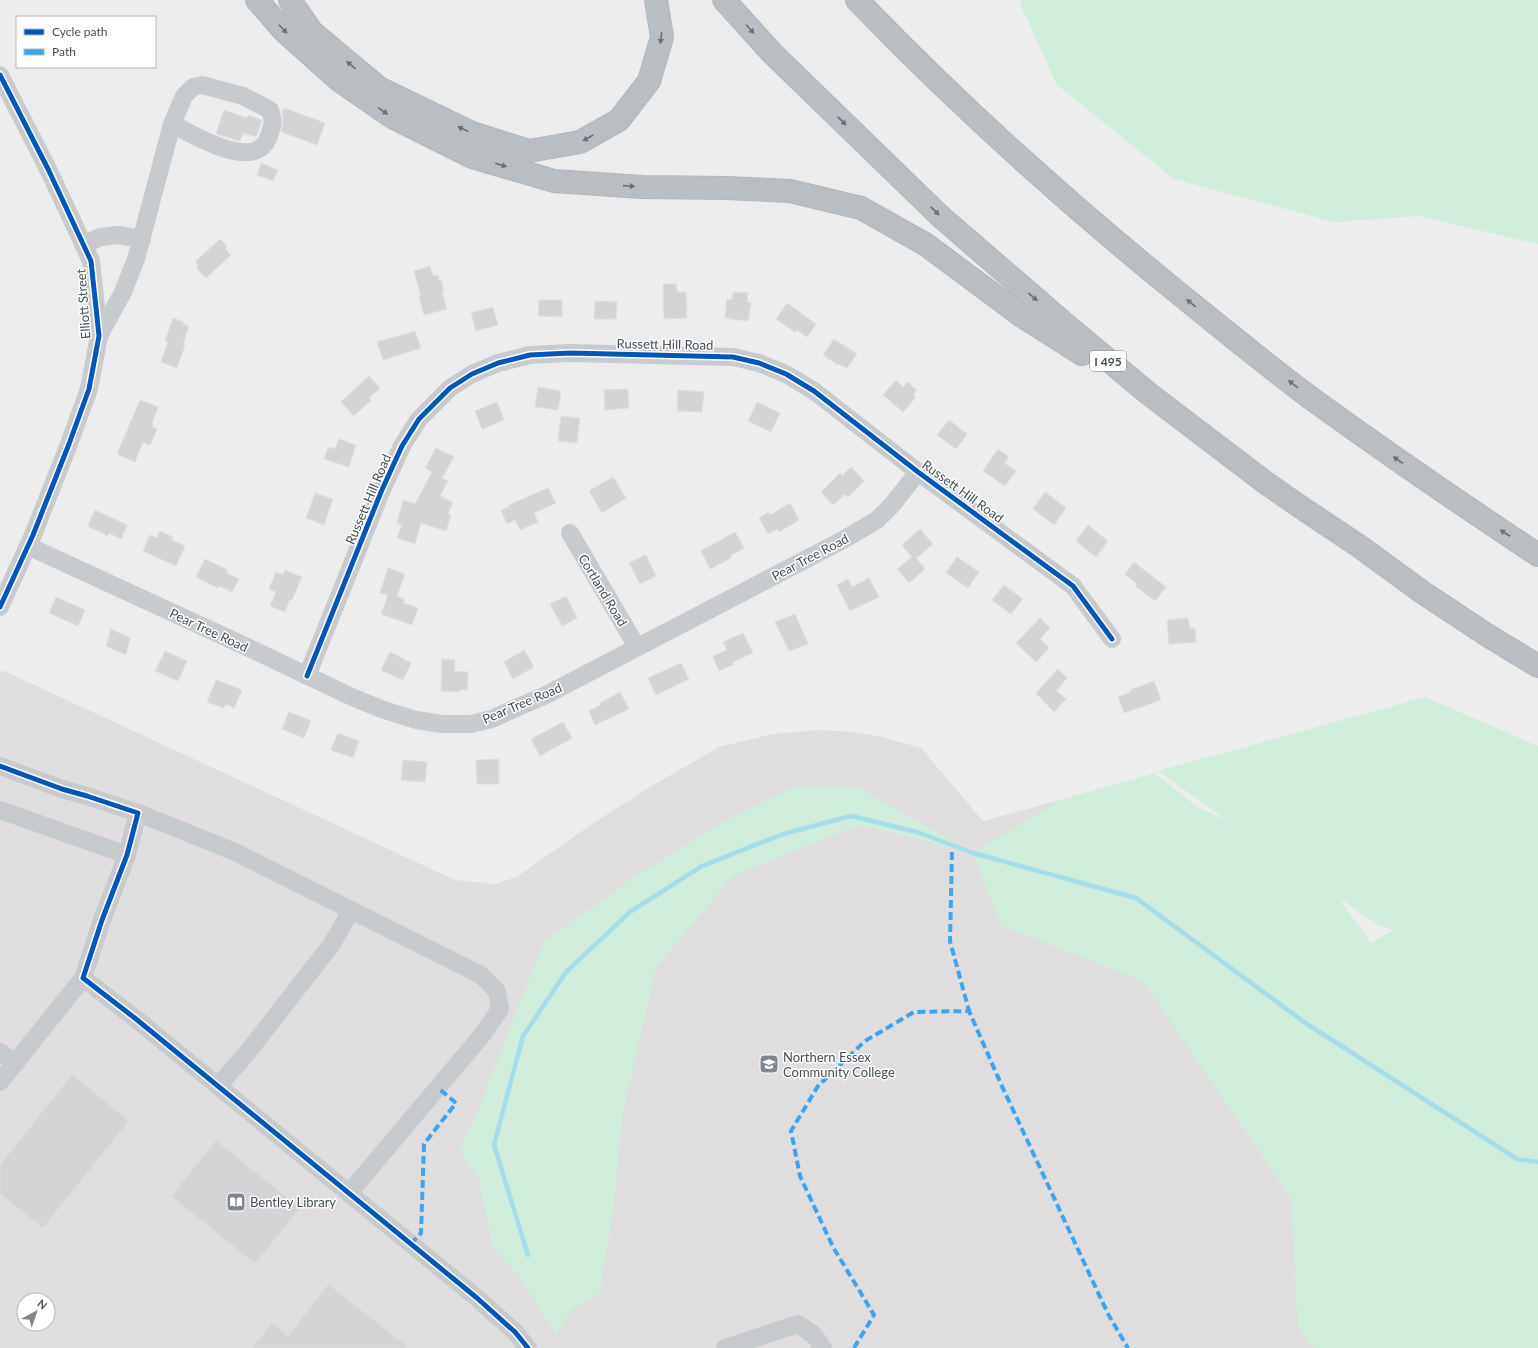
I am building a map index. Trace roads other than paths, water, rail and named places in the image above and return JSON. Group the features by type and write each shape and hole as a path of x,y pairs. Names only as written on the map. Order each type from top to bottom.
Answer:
{"highway":[{"path":"257,0 284,31 340,81 392,117 472,157 554,181 642,187 727,188 790,191 861,208 924,244 1022,316 1149,394"},
{"path":"290,0 312,32 378,88 472,133 530,151 580,142 619,120 649,81 662,37 656,0"},
{"name":"I 495","path":"724,0 773,54 940,216 1149,394 1298,506 1454,613 1538,666"},
{"path":"858,0 893,37 1008,147 1127,251 1216,324 1318,403 1442,492 1538,555"}],"street":[{"name":"Elliott Street","path":"0,75 49,171 91,261 99,336 89,389 67,450 28,546 0,607"},
{"path":"99,336 123,292 136,259 172,124 184,96 193,87 202,85 243,96 260,104 270,110 274,120 268,139 262,147 252,152 239,153 216,146 172,124"},
{"path":"83,244 101,237 118,236 142,239"},
{"name":"Russett Hill Road","path":"307,676 381,492 402,446 419,419 450,388 472,374 498,363 530,355 570,353 733,357 759,363 786,374 814,391 918,472 1073,586 1112,639"},
{"name":"Pear Tree Road","path":"28,546 354,698 384,710 416,720 442,724 471,724 492,719 528,703 836,544 877,520 892,505 918,472"},
{"name":"Cortland Road","path":"570,532 637,647"},
{"path":"0,766 62,789 138,813 235,852 481,975 497,991 500,1009 483,1034 349,1193"},
{"path":"0,810 127,855"},
{"path":"0,1082 83,978 102,920 127,855 138,813"},
{"path":"218,1086 247,1053 331,945 351,911"},
{"path":"83,978 349,1193 515,1332 528,1348"},
{"path":"0,1052 16,1063"},
{"path":"724,1348 798,1324 814,1335 823,1348"}],"waterway":[{"path":"528,1255 494,1145 523,1036 566,972 630,912 702,866 783,834 851,816 917,832 973,853 1136,898 1304,1022 1517,1159 1538,1162"}],"place":[{"name":"Northern Essex Community College","path":"769,1064"},
{"name":"Bentley Library","path":"236,1202"}]}
